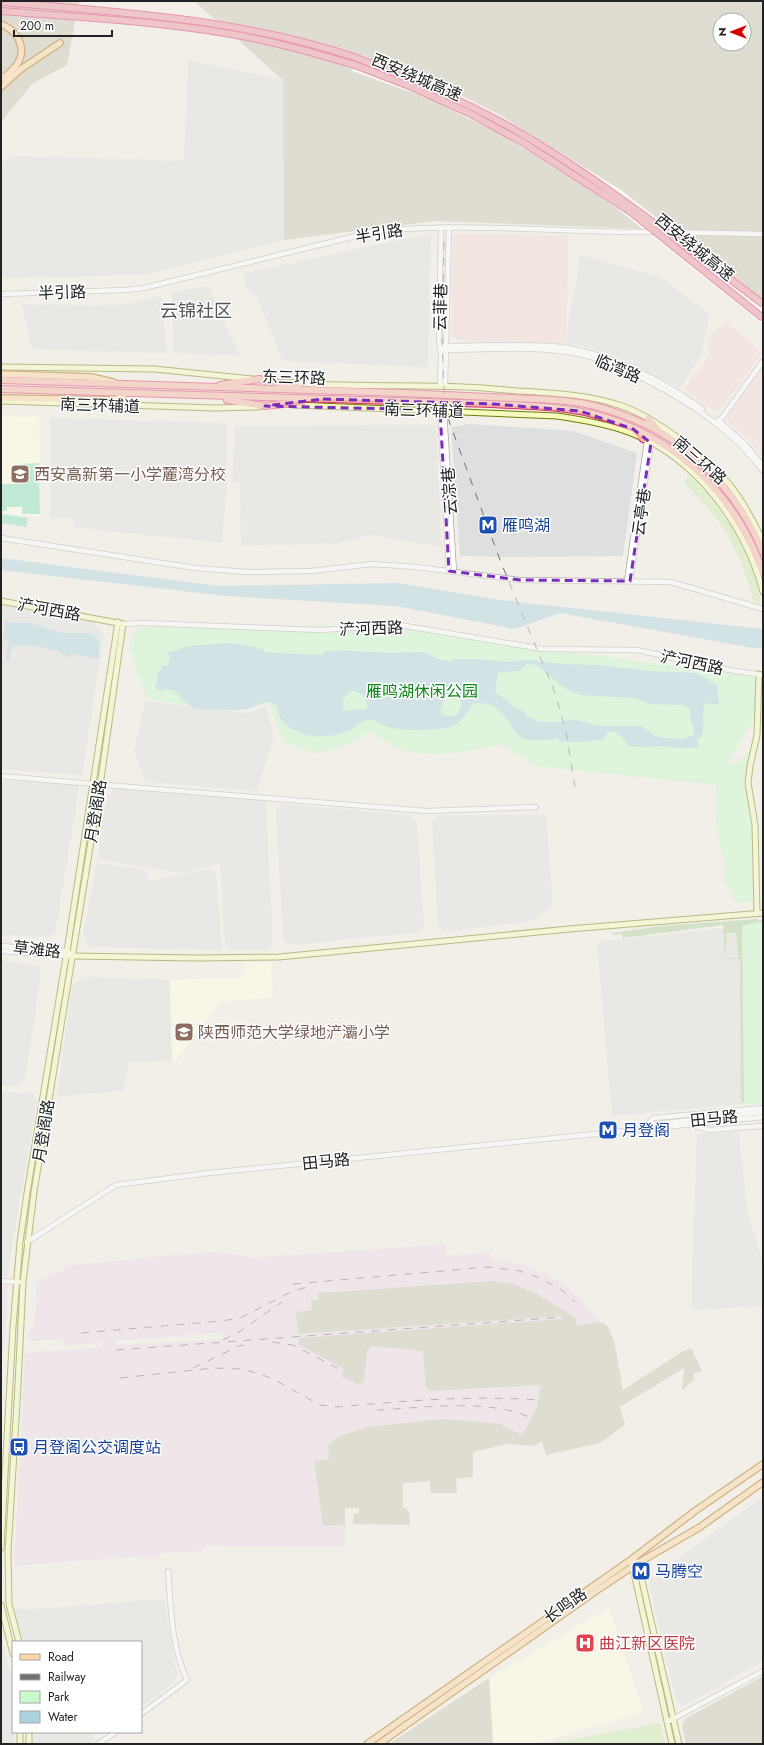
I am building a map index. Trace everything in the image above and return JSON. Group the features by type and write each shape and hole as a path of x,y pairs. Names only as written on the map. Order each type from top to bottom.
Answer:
{"highway":[{"name":"西安绕城高速","path":"1,2 147,14 278,36 322,46 357,58 437,90 491,116 526,136 604,187 691,249 763,304"},
{"name":"西安绕城高速","path":"1,10 166,25 231,34 294,48 355,65 412,87 469,113 524,143 631,212 763,318"},
{"path":"203,387 259,379 327,390"},
{"name":"东三环路","path":"1,380 327,390 557,400 586,404"},
{"name":"东三环路","path":"1,389 494,404 580,411"},
{"path":"173,395 238,401 265,406 323,399"},
{"name":"南三环路","path":"586,404 634,420 664,436 681,451 724,499 750,539 763,573"},
{"name":"南三环路","path":"580,411 594,414 634,429 681,451 699,462 724,486 739,506 763,552"},
{"path":"648,419 664,436"},
{"path":"634,429 647,441"}],"main road":[{"path":"1,24 11,29 17,37 21,48 21,60 14,69 1,79"},
{"path":"1,87 22,69 60,43"},
{"name":"南三环辅道","path":"1,367 154,370 299,383 442,386 549,392 584,396 621,405 648,419 681,451 738,529 753,561 763,592"},
{"path":"1,374 91,377 123,384"},
{"path":"1,398 114,400 127,393"},
{"name":"南三环辅道","path":"1,401 215,408 298,405 442,410 550,416 592,421 632,434 647,441 681,451 728,484 749,513 763,541"},
{"name":"浐河西路","path":"1,601 121,623"},
{"name":"月登阁路","path":"1,1548 16,1282 27,1193 67,954 93,784 121,623"},
{"name":"月登阁路","path":"19,1641 9,1604 8,1552 23,1282 27,1242 100,786 121,623"},
{"path":"757,913 755,826 748,783 757,735 761,675"},
{"path":"72,956 196,958 279,957 763,913"},
{"name":"长鸣路","path":"367,1744 632,1560 695,1511 763,1464"},
{"name":"长鸣路","path":"379,1744 508,1651 552,1624 635,1565 700,1527 763,1482"},
{"path":"632,1560 635,1565 679,1744"},
{"path":"635,1565 672,1744"},
{"path":"1,1605 12,1650"},
{"path":"20,1733 20,1744"},
{"path":"29,1733 29,1744"}],"street":[{"name":"半引路","path":"1,294 132,290 376,231 414,227 763,234"},
{"name":"云菲巷","path":"441,227 443,348"},
{"name":"云菲巷","path":"442,386 449,227"},
{"name":"临湾路","path":"443,348 544,350 592,357 625,369 670,393 719,423 745,444 763,466"},
{"path":"719,423 762,361"},
{"name":"云淙巷","path":"442,410 451,572"},
{"name":"临湾路","path":"719,423 747,451 763,471"},
{"path":"629,581 647,441"},
{"path":"1,538 195,568 224,570 311,572 372,564 520,580 671,582 763,609"},
{"name":"浐河西路","path":"121,623 320,630 400,625 543,649 637,650 729,670 761,675"},
{"path":"1,776 93,784 100,786 106,785 426,811 536,807"},
{"name":"草滩路","path":"1,946 67,954 72,956"},
{"name":"草滩路","path":"1,951 67,954"},
{"path":"647,1125 653,1118 763,1108"},
{"name":"田马路","path":"27,1242 116,1185 209,1173 690,1125 711,1120 763,1112"},
{"name":"田马路","path":"641,1129 647,1125 763,1117"},
{"path":"690,1125 709,1130 763,1126"},
{"path":"1,1280 23,1282"},
{"path":"142,1713 187,1680 180,1666 176,1647 168,1571"},
{"path":"667,1722 763,1671"},
{"path":"98,1744 114,1733"}],"highlighted area":[{"path":"323,399 493,404 580,411 633,429 651,443 630,581 520,580 449,571 440,410 265,406"}],"shaded area":[{"path":"1,1 79,1 67,65 32,84 1,122"},
{"path":"194,1 763,1 763,300 672,230 435,221 284,240 283,80"},
{"path":"188,60 283,80 284,240 143,275 1,278 1,162 17,156 184,161"},
{"path":"431,234 428,367 283,361 257,297 247,288 243,274"},
{"path":"453,234 569,236 566,343 458,340 451,335"},
{"path":"579,256 584,256 660,277 709,314 702,353 680,388 618,357 591,348 566,343 569,315 577,279"},
{"path":"208,286 240,356 174,353 172,292"},
{"path":"161,296 167,353 32,349 22,304 96,306 133,303"},
{"path":"726,322 762,353 720,410 713,410 683,390 711,354 707,342 711,336"},
{"path":"763,367 763,457 747,438 727,420 729,413"},
{"name":"西安高新第一小学麓湾分校","path":"1,416 39,417 40,518 1,512"},
{"path":"50,418 226,423 227,483 222,543 73,527 75,518 50,518"},
{"path":"470,424 573,431 637,453 623,556 460,556 451,427"},
{"path":"436,425 442,547 372,535 338,543 241,546 240,482 232,483 235,426"},
{"path":"1,605 93,621 104,633 82,775 1,769"},
{"path":"145,701 247,713 266,706 274,736 257,791 146,782 134,752"},
{"path":"1,780 77,785 79,789 55,934 50,937 1,935"},
{"path":"115,789 264,800 266,806 273,940 268,950 229,950 225,944 220,863 183,873 97,859 107,797"},
{"path":"282,804 410,815 417,824 424,927 420,932 289,945 283,938 276,810"},
{"path":"439,815 546,815 553,905 531,921 444,932 438,926 432,822"},
{"path":"97,863 145,870 150,881 210,869 216,871 222,950 89,947 83,933"},
{"path":"742,926 744,1104 612,1116 597,942"},
{"path":"1,960 40,967 41,975 25,1079 17,1086 1,1085"},
{"name":"陕西师范大学绿地浐灞小学","path":"271,962 273,997 220,1002 175,1062 172,1061 170,980 244,978 244,963"},
{"path":"85,977 170,980 172,1061 129,1062 123,1091 57,1096 72,985"},
{"path":"1,1092 31,1093 37,1100 7,1277 1,1277"},
{"path":"739,1132 747,1209 763,1263 763,1306 691,1310 697,1134"},
{"path":"445,1244 446,1256 490,1252 491,1259 525,1265 548,1274 577,1295 598,1321 594,1323 576,1325 574,1317 535,1293 514,1284 318,1300 298,1334 566,1314 534,1446 507,1444 473,1452 473,1477 453,1479 456,1479 457,1493 431,1493 430,1481 403,1483 403,1508 345,1508 346,1547 206,1546 201,1551 161,1553 159,1559 138,1558 138,1556 14,1566 25,1353 103,1347 102,1342 63,1346 62,1339 32,1341 32,1339 27,1339 29,1329 34,1327 37,1282 72,1265 220,1251 250,1258","holes":["222,1332 222,1339 116,1346 116,1341"]},
{"path":"492,1281 514,1284 535,1293 575,1317 576,1325 594,1323 598,1321 607,1325 614,1341 623,1390 683,1351 691,1348 702,1371 693,1374 695,1379 682,1390 684,1368 620,1407 625,1425 600,1443 546,1455 542,1441 534,1446 507,1444 473,1452 473,1477 453,1479 456,1479 457,1493 431,1493 430,1481 403,1483 403,1508 407,1508 407,1511 409,1511 410,1525 353,1524 354,1514 359,1513 359,1508 345,1508 345,1525 323,1526 314,1461 329,1459 328,1446 340,1436 369,1427 442,1419 500,1424 522,1435 537,1407 541,1385 430,1391 426,1387 423,1351 372,1346 367,1351 364,1382 358,1385 341,1376 344,1369 299,1345 299,1338 563,1319 563,1316 298,1334 296,1312 312,1310 311,1300 318,1300 318,1293"},
{"path":"1,1284 8,1285 5,1348 1,1350"},
{"path":"763,1497 763,1661 684,1706 677,1703 648,1580"},
{"path":"164,1599 175,1660 173,1662 178,1673 175,1682 142,1706 142,1641 22,1641 14,1609 22,1608 24,1610"},
{"name":"曲江新区医院","path":"609,1608 643,1712 535,1744 493,1743 490,1678"},
{"path":"1,1641 3,1641 12,1683 12,1733 15,1733 15,1744 1,1744"},
{"path":"763,1676 763,1744 686,1744 682,1725 685,1719"},
{"path":"489,1678 493,1744 389,1744"},
{"path":"32,1733 92,1733 95,1741 90,1744 32,1744"}],"green space":[{"path":"39,463 40,514 22,514 22,507 7,507 7,511 1,511 1,484 19,484 20,464"},
{"path":"689,475 713,502 735,534 752,568 758,586 761,604 754,602 738,556 721,525 711,511 684,483"},
{"path":"1,514 28,518 26,527 1,523"},
{"name":"雁鸣湖休闲公园","path":"397,625 543,649 763,677 763,727 756,715 727,765 734,764 753,748 746,784 752,824 754,901 735,903 732,892 726,886 722,871 726,865 720,847 715,812 716,785 535,766 502,744 445,754 422,754 399,749 378,738 369,731 349,745 317,754 284,743 268,702 247,709 192,706 147,699 129,650 130,639 140,627"},
{"path":"757,919 763,921 763,1100 741,1102 740,959 725,958 723,925 623,938 622,934 613,935 613,933 661,926","holes":["727,933 736,933 738,958 725,958"]},
{"path":"759,922 763,923 763,1102 759,1104 744,1104 742,926"},
{"path":"660,1723 665,1744 547,1744"}],"water":[{"path":"1,558 218,586 398,583 500,600 763,629 763,648 753,648 560,613 515,629 396,606 226,596 1,570"},
{"path":"5,621 13,623 30,623 61,633 91,633 100,642 98,659 72,654 66,657 60,652 38,646 12,646 9,660 7,661 9,640 3,638"},
{"path":"231,643 254,647 259,650 260,648 266,652 323,655 323,652 342,650 387,653 424,652 438,659 451,662 452,659 478,659 504,662 527,660 564,664 598,665 651,671 695,673 717,685 719,705 704,703 702,736 697,740 699,745 696,748 692,747 688,749 664,746 629,746 620,736 612,731 608,732 604,739 585,742 560,742 558,738 550,740 529,740 521,737 495,707 485,703 473,704 455,725 450,727 424,730 398,729 372,720 366,720 351,730 339,734 330,736 312,736 295,731 288,726 281,719 276,705 272,703 265,702 251,708 241,710 196,709 187,704 176,692 167,689 161,691 155,688 158,677 156,671 161,671 162,665 168,666 170,655 166,654 189,646","holes":["526,664 537,665 564,688 581,695 635,698 650,704 682,705 690,709 690,717 695,732 692,736 681,739 663,738 655,736 641,726 599,726 572,719 562,722 540,722 528,717 522,710 510,705 509,701 495,693 498,672 520,671","352,691 359,693 364,697 367,703 367,709 345,711 343,702 347,695","450,693 458,695 461,708 456,715 447,716 442,714 440,710 446,695"]}],"pier":[{"path":"358,54 432,81 498,114 621,190 763,300 763,324 615,207 549,162 494,131 427,98 352,71"}],"railway":[{"path":"444,242 442,339 444,390 449,421 500,560 555,693 566,732 575,787"},
{"path":"293,1284 488,1267 520,1271 542,1279 563,1291 575,1302"},
{"path":"81,1333 221,1321 240,1318 293,1291 311,1286"},
{"path":"223,1340 239,1332 282,1302"},
{"path":"116,1350 564,1317"},
{"path":"272,1342 293,1345 341,1370"},
{"path":"193,1368 239,1346 248,1344"},
{"path":"120,1378 213,1368 242,1369 273,1379 320,1405 337,1407 463,1398 538,1400"},
{"path":"377,1410 435,1406 476,1406 515,1412 531,1418"}],"place":[{"name":"西安高新第一小学麓湾分校","path":"20,474"},
{"name":"雁鸣湖","path":"488,525"},
{"name":"陕西师范大学绿地浐灞小学","path":"184,1032"},
{"name":"月登阁","path":"608,1130"},
{"name":"月登阁公交调度站","path":"19,1447"},
{"name":"马腾空","path":"641,1571"},
{"name":"曲江新区医院","path":"585,1643"}],"district":[{"name":"云锦社区","path":"196,311"}]}
